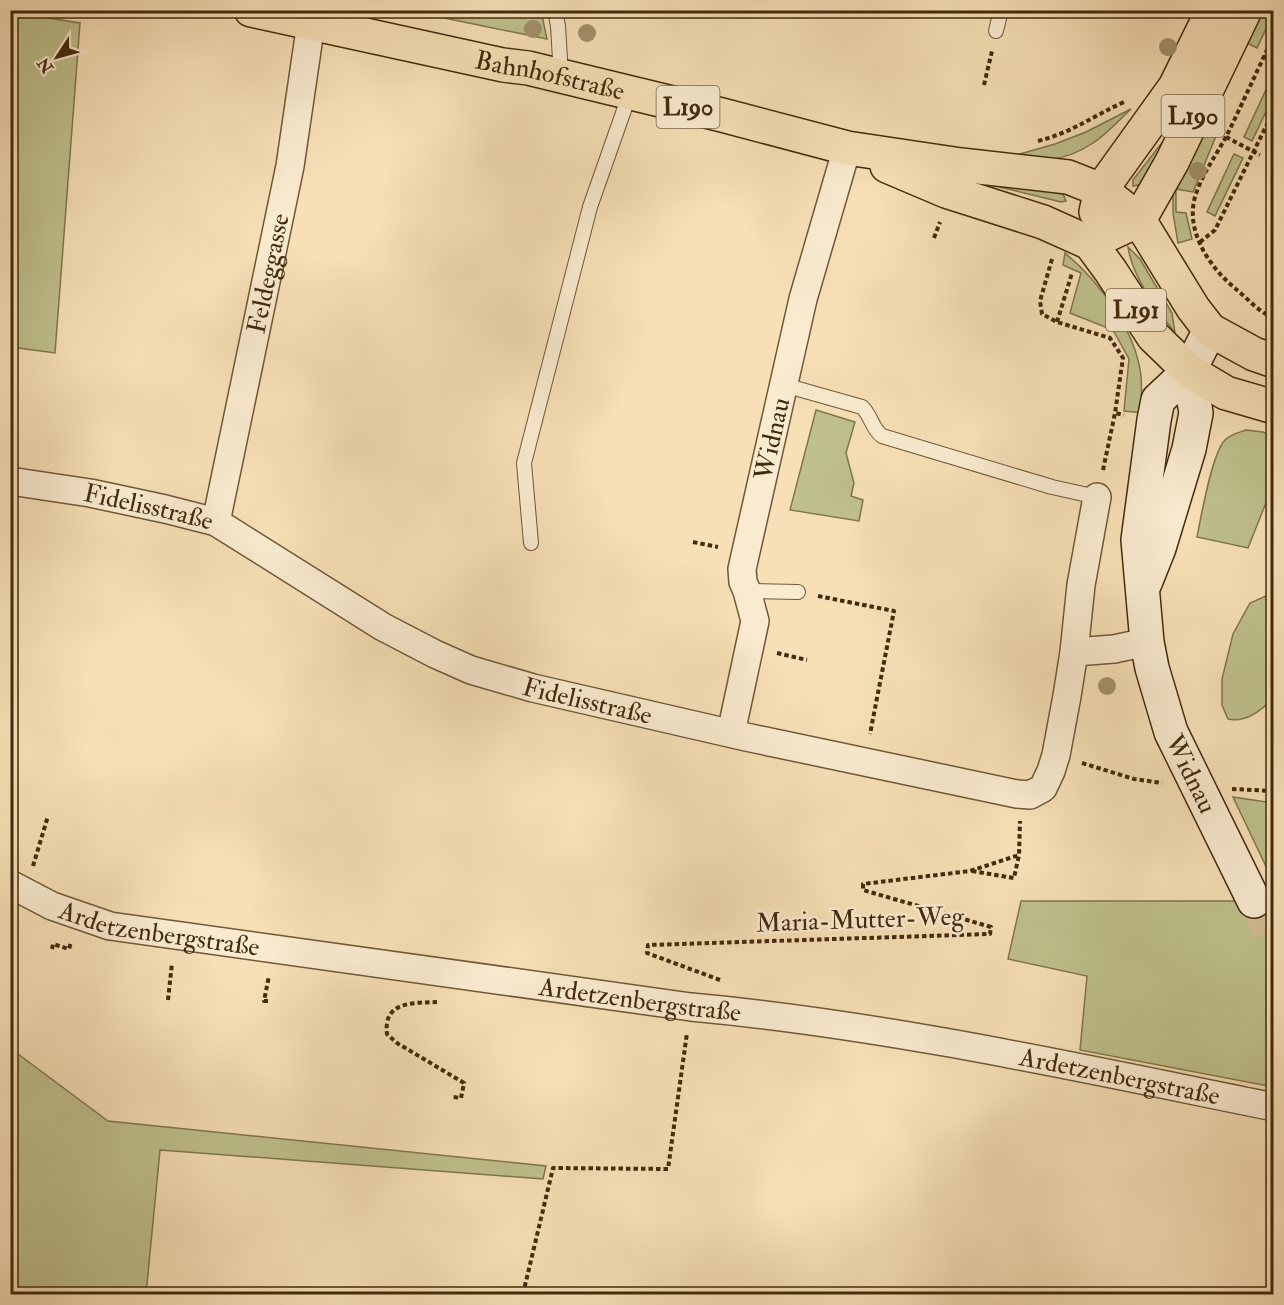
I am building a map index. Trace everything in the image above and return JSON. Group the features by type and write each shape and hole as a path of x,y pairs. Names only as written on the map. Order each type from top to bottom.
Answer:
{"main road":[{"name":"Bahnhofstraße","path":"251,10 561,76 847,148 961,165 1068,177 1101,190"},
{"name":"L190","path":"1082,255 1101,190 1175,87 1212,10"},
{"name":"L190","path":"1139,220 1172,162 1245,10"},
{"name":"Bahnhofstraße","path":"847,148 946,191 1043,222 1082,255"},
{"name":"L191","path":"1101,190 1139,220 1193,308 1210,330 1274,362"},
{"path":"1082,255 1139,220"},
{"name":"L191","path":"1082,255 1110,270 1153,336 1189,371 1226,393 1274,407"},
{"name":"Widnau","path":"1210,330 1189,371 1158,400 1138,540 1147,642 1152,668 1171,732 1254,901"}],"street":[{"name":"Feldeggasse","path":"216,522 290,166 311,23"},
{"name":"Widnau","path":"731,733 755,621 747,591 742,582 742,569 803,299 847,148"},
{"name":"Fidelisstraße","path":"10,481 101,496 216,522 383,627 435,654 471,669 533,688 1017,794 1030,795 1043,788 1056,755"},
{"path":"1056,755 1074,652 1081,585 1097,497"},
{"path":"1074,652 1114,649 1147,642"},
{"name":"Ardetzenbergstraße","path":"18,888 52,906 110,926 691,1007 767,1014 1020,1055 1274,1107"}],"lane":[{"path":"555,10 561,76"},
{"path":"996,31 1001,10"},
{"path":"531,543 524,463 590,207 630,93"},
{"path":"784,385 862,407 868,413 874,428 882,436 1052,487 1097,497"},
{"path":"747,591 798,592"}],"path":[{"path":"984,85 996,31"},
{"path":"1274,35 1226,137 1206,170 1196,193 1193,211 1206,258 1216,271 1274,318"},
{"path":"1264,56 1274,61"},
{"path":"1200,242 1215,230 1274,110"},
{"path":"1056,137 1102,112"},
{"path":"1064,134 1069,141"},
{"path":"1226,137 1260,155"},
{"path":"1188,203 1194,202"},
{"path":"934,238 941,218"},
{"path":"1055,251 1040,301 1041,314 1057,322 1110,338 1123,358 1115,413 1097,497"},
{"path":"1057,322 1082,255"},
{"path":"1115,413 1133,416"},
{"path":"798,592 894,610 865,761"},
{"path":"1056,755 1103,770 1164,783"},
{"path":"1227,789 1274,791"},
{"path":"18,888 48,816"},
{"name":"Maria-Mutter-Weg","path":"725,981 647,953 648,945 990,934 991,927 863,890 863,884 970,871 1019,855 1014,878 970,871"},
{"path":"168,1000 175,936"},
{"path":"440,1002 410,1003 392,1011 385,1022 387,1034 397,1044 464,1083 461,1098 453,1097"},
{"path":"523,1294 552,1168 668,1169 691,1007"}],"green space":[{"path":"410,11 541,11 547,39"},
{"path":"1255,11 1273,11 1257,48 1241,40"},
{"path":"10,12 80,23 55,353 11,347"},
{"path":"1271,79 1273,80 1273,97 1252,141 1244,137"},
{"path":"1131,109 1098,139 1071,155 1036,161 999,160 1055,144 1086,132"},
{"path":"1203,123 1218,131 1193,192 1176,189 1176,212 1186,213 1192,239 1178,243 1173,213 1173,189"},
{"path":"1175,126 1144,184 1133,186 1133,180"},
{"path":"1234,154 1243,158 1215,216 1207,212"},
{"path":"995,180 1063,194 1066,201 1061,202 995,186"},
{"path":"1128,247 1140,259 1172,313 1175,333 1140,281"},
{"path":"1065,253 1103,292 1124,325 1138,359 1142,413 1124,411 1129,359 1113,330 1070,313 1081,273 1063,265"},
{"path":"816,410 855,422 846,453 854,483 851,496 863,500 859,521 790,510"},
{"path":"1246,430 1274,436 1273,485 1248,548 1197,537 1208,486 1220,447 1230,436"},
{"path":"1266,596 1273,598 1273,698 1247,718 1228,719 1222,705 1222,679 1233,634 1250,603"},
{"path":"1233,797 1273,803 1273,1087 1080,1050 1087,976 1008,959 1021,901 1254,901 1271,877"},
{"path":"10,1048 108,1121 546,1166 543,1179 160,1150 146,1294 11,1294"}],"tunnel":[{"path":"1254,901 1274,940"}]}
